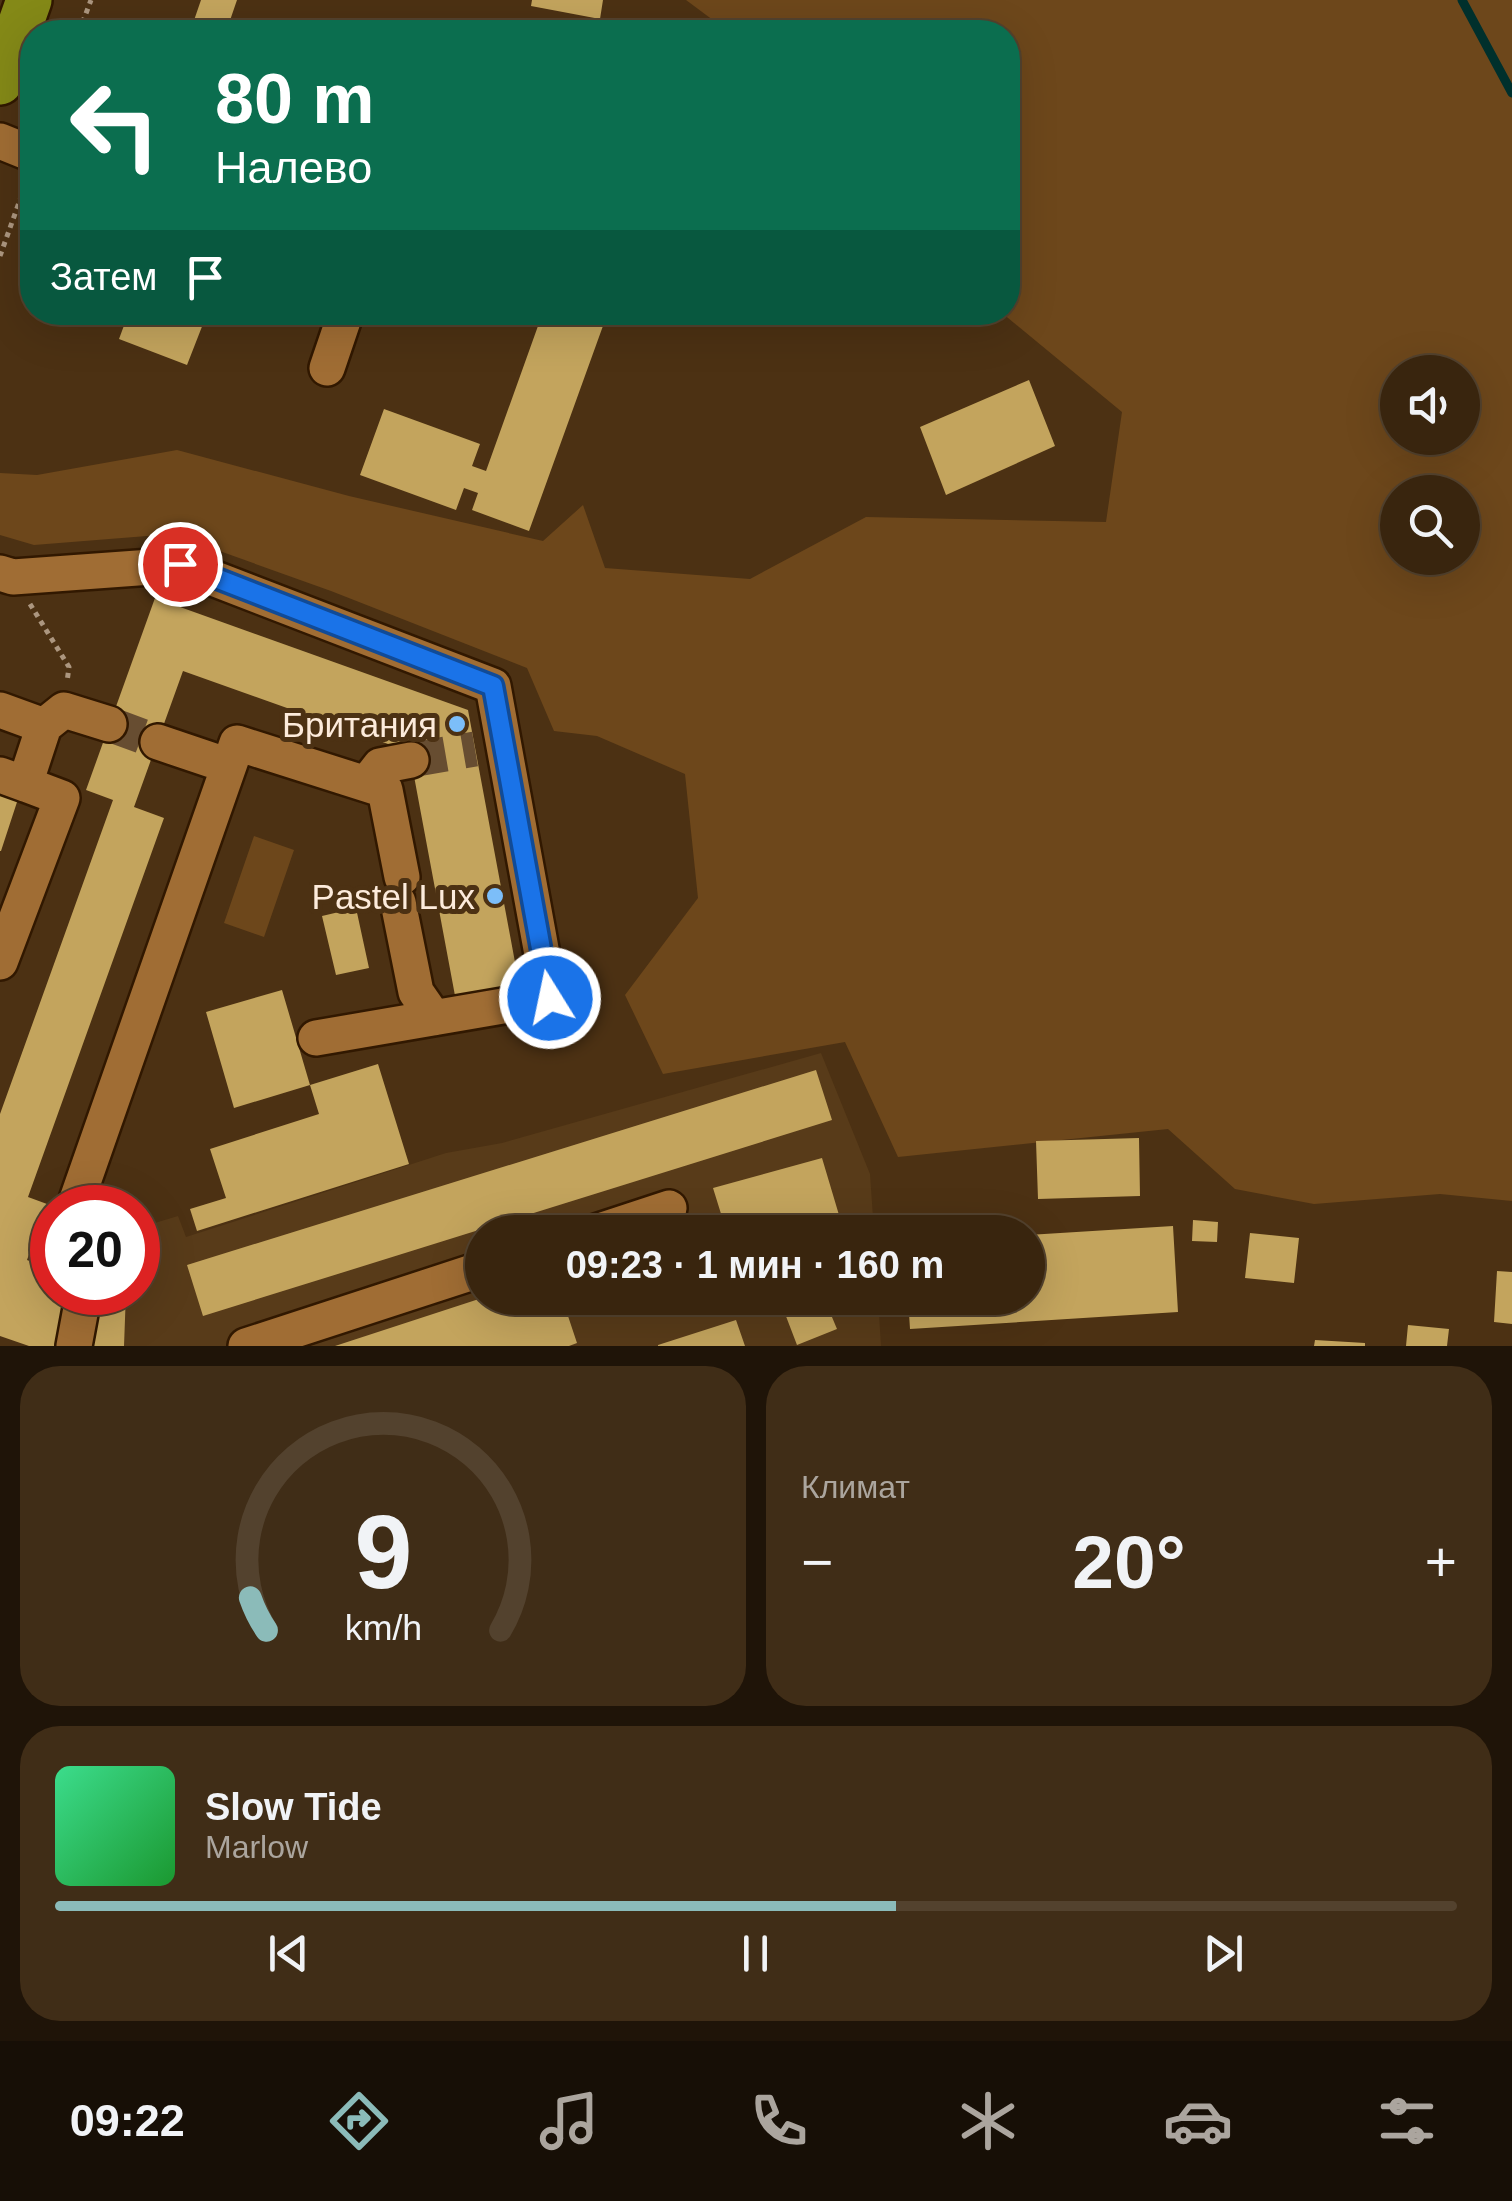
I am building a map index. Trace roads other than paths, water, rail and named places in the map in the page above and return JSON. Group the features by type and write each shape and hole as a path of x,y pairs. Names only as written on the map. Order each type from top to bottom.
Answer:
{"main road":[{"path":"0,82 20,25"}],"street":[{"path":"0,141 20,158"},
{"path":"327,368 342,325"},
{"path":"6,575 180,564 493,686 490,746 550,998 316,1038"},
{"path":"0,710 109,724"},
{"path":"0,962 62,798 12,779 54,718"},
{"path":"158,742 229,766"},
{"path":"82,1185 237,743 385,790 416,992 434,1018"},
{"path":"366,784 380,766 411,760"},
{"path":"648,1215 669,1208"},
{"path":"246,1346 465,1275"},
{"path":"74,1346 80,1315"}],"waterway":[{"path":"1462,0 1512,93"}],"tunnel":[{"path":"109,724 158,742"},
{"path":"411,760 475,749"}],"place":[{"name":"Британия","path":"457,724"},
{"name":"Pastel Lux","path":"495,896"}]}
